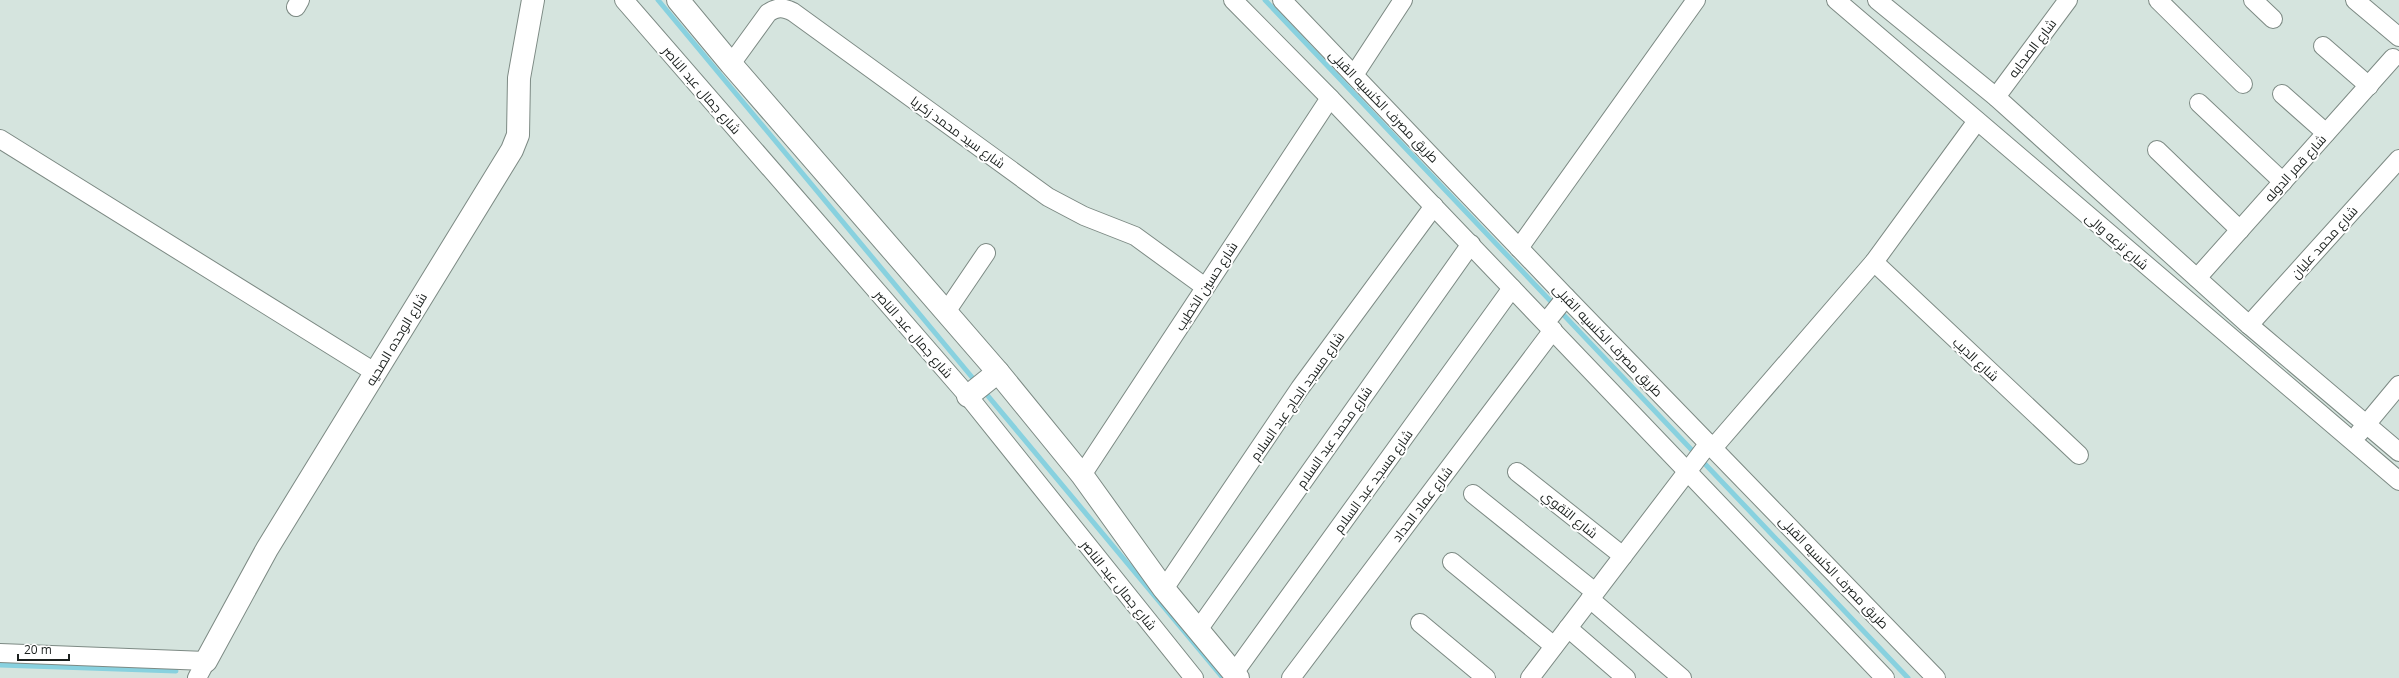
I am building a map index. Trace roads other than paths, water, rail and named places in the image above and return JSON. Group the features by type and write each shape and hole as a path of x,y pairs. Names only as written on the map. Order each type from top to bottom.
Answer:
{"street":[{"name":"شارع الوحده الصحيه","path":"202,669 267,549 516,142 518,129 519,78 533,0"},
{"name":"شارع جمال عبد الناصر","path":"624,0 971,394 1194,678"},
{"path":"678,0 731,64 946,312 995,374 1082,475 1164,589 1236,676"},
{"path":"1233,0 1330,98 1550,326 1885,678"},
{"name":"طريق مصرف الكنسيه القبلى","path":"1282,0 1566,297 1936,678"},
{"path":"1354,75 1403,0"},
{"path":"1519,248 1696,0"},
{"name":"شارع ترعه والى","path":"1836,0 2399,481"},
{"name":"شارع ترعه والى","path":"1877,0 1996,97 2249,325 2399,452"},
{"name":"شارع الصحابه","path":"1996,97 2068,0"},
{"path":"2158,0 2243,84"},
{"path":"2253,0 2273,19"},
{"path":"2355,0 2399,37"},
{"name":"شارع سيد محمد زكريا","path":"731,64 768,13 776,8 784,8 793,12 1048,197 1084,216 1135,236 1205,287"},
{"path":"2323,46 2369,86"},
{"name":"شارع قمر الدوله","path":"2197,278 2393,58"},
{"path":"2282,94 2326,134"},
{"name":"شارع حسين الخطيب","path":"1082,475 1330,98"},
{"path":"2199,103 2283,182"},
{"path":"1530,678 1688,471 1874,262 1977,121"},
{"path":"0,139 376,373"},
{"path":"2157,150 2240,230"},
{"path":"2039,174 2056,151"},
{"name":"شارع محمد عليان","path":"2249,325 2399,159"},
{"name":"شارع مسجد الحاج عبد السلام","path":"1164,589 1300,388 1434,206"},
{"name":"شارع محمد عبد السلام","path":"1198,630 1471,244"},
{"path":"946,312 986,253"},
{"name":"شارع الديب","path":"1874,262 2079,455"},
{"name":"شارع مسجد عبد السلام","path":"1236,676 1512,288"},
{"name":"شارع عماد الحداد","path":"1291,678 1550,326 1566,297"},
{"path":"971,394 995,374"},
{"path":"2352,441 2399,385"},
{"name":"شارع التقوي","path":"1517,472 1623,556"},
{"path":"1473,494 1593,596 1682,678"},
{"path":"1452,562 1554,646"},
{"path":"1420,622 1486,678"},
{"path":"1568,628 1626,678"},
{"path":"0,653 202,669"}],"waterway":[{"path":"658,0 976,382"},
{"path":"1265,0 1908,678"},
{"path":"983,390 1223,678"},
{"path":"0,665 176,671"}]}
